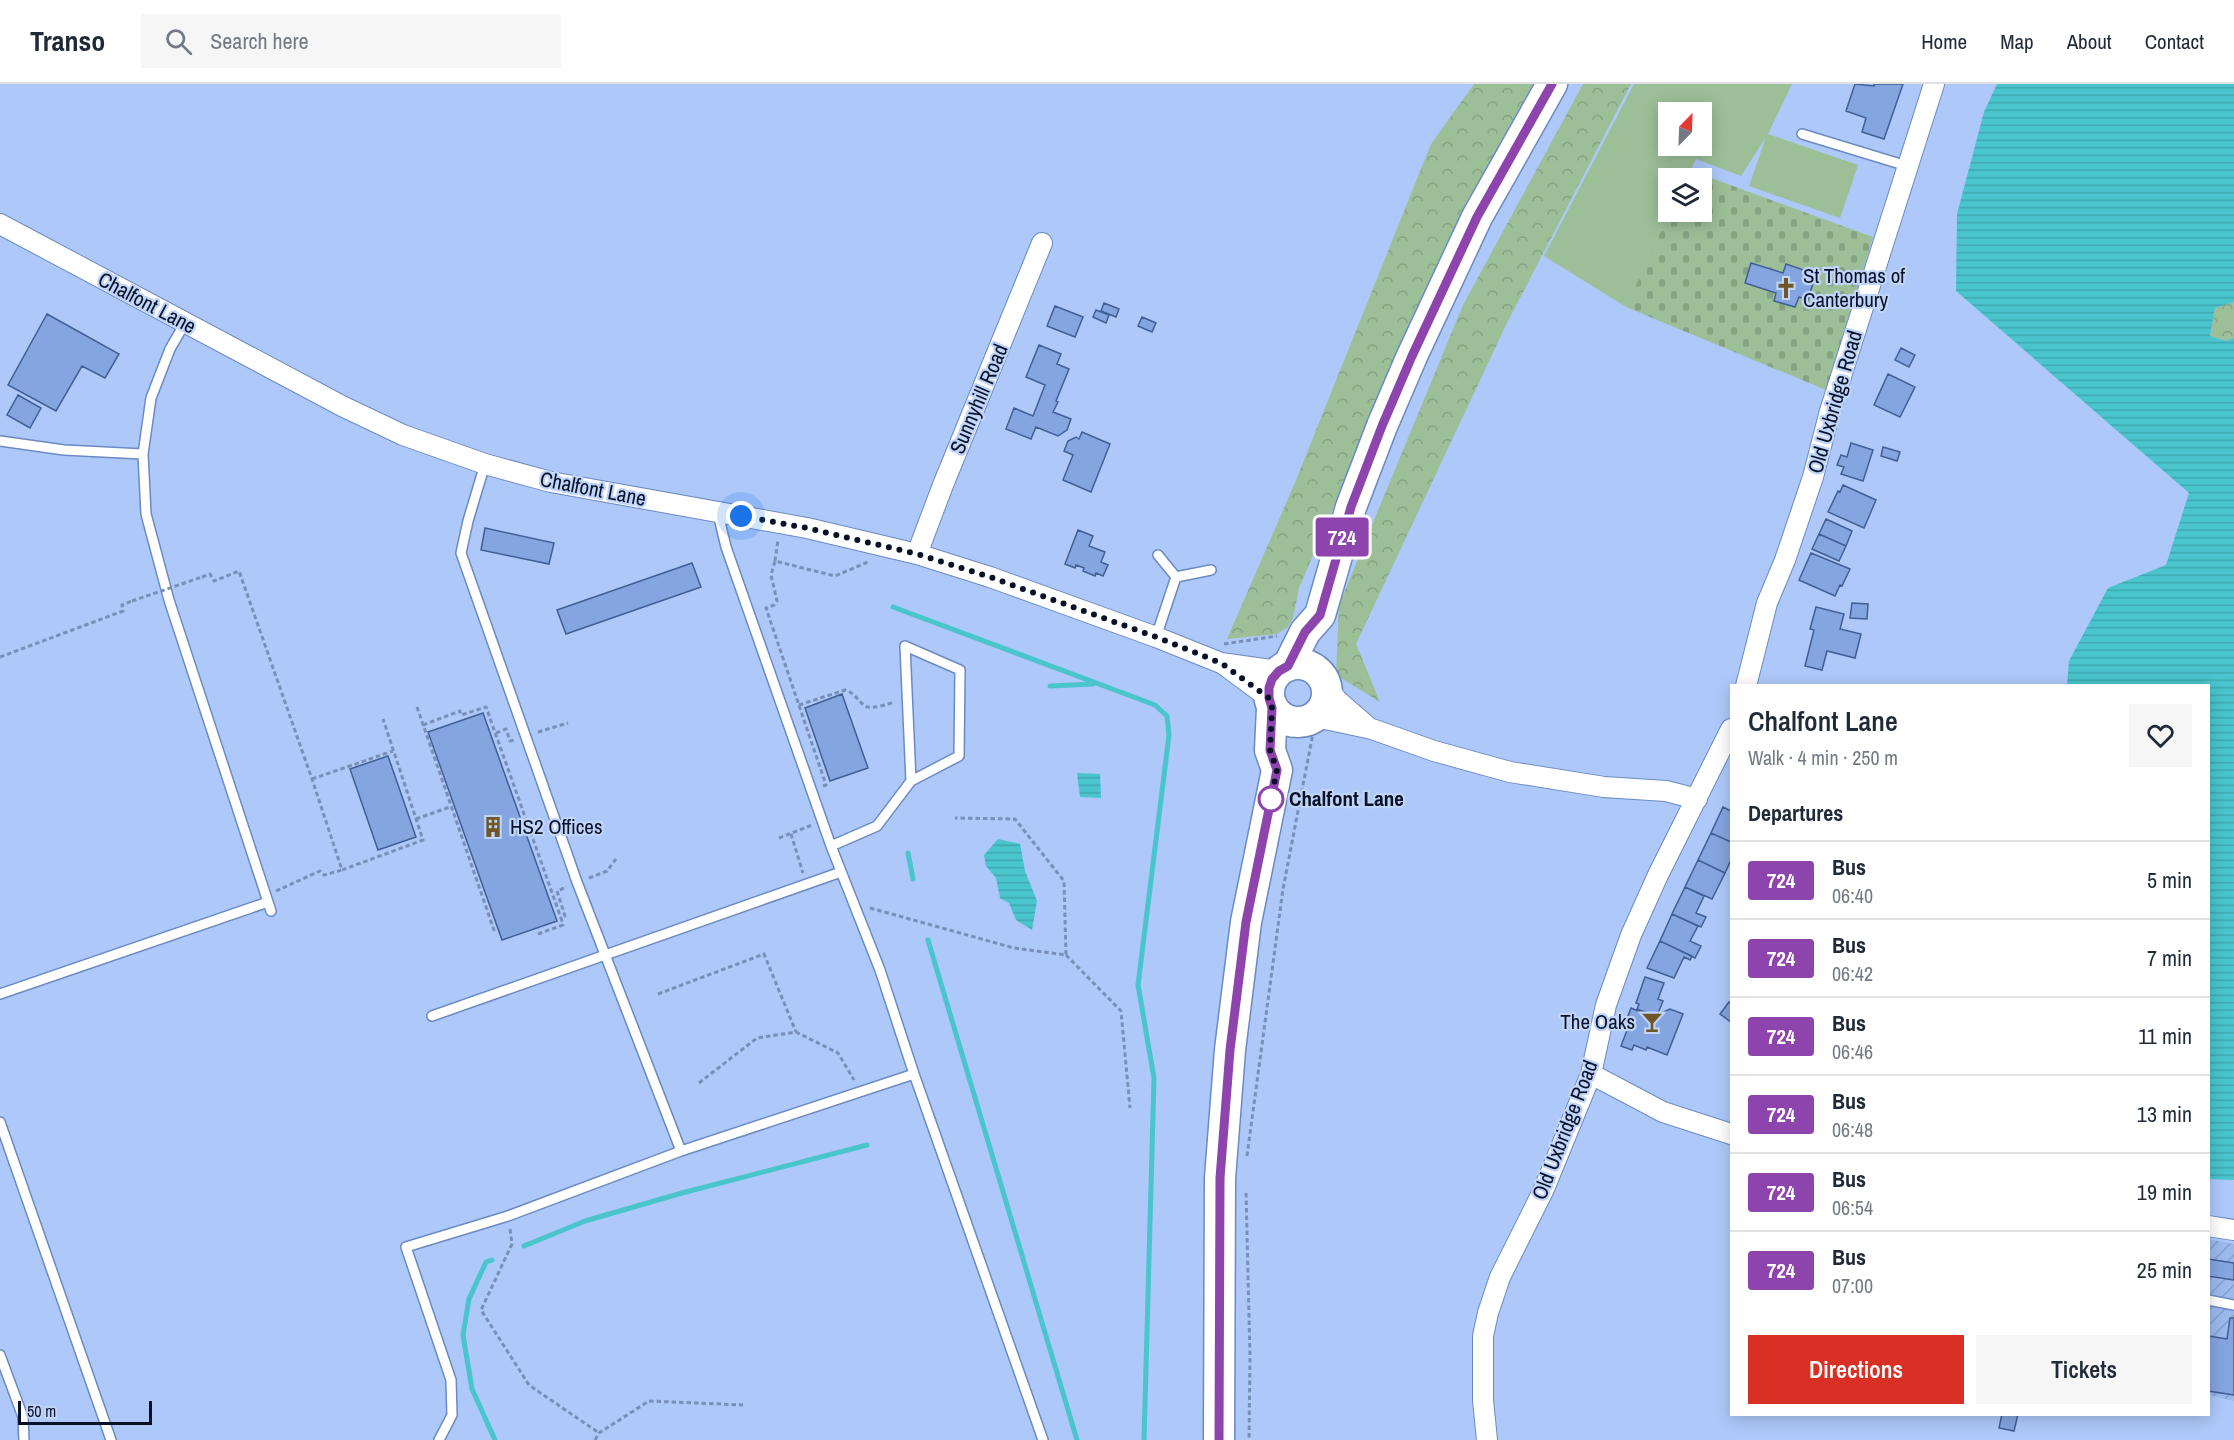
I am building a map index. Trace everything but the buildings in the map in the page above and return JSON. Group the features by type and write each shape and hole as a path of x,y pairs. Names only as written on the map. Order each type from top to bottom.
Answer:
{"main road":[{"path":"1277,770 1270,750 1269,688 1272,679 1283,668 1305,632 1320,615 1351,507 1412,356 1477,217 1552,84"},
{"path":"1219,1440 1220,1178 1229,1062 1246,922 1277,770 1291,754 1312,719 1323,709 1327,695 1324,680 1324,637 1320,615"},
{"path":"1283,668 1298,664 1308,666 1324,680"},
{"path":"1270,703 1279,716 1288,721 1297,723 1312,719"}],"street":[{"name":"Old Uxbridge Road","path":"1747,684 1767,603 1785,560 1813,477 1830,411 1934,84"},
{"name":"Chalfont Lane","path":"0,224 342,406 403,435 485,464 551,482 807,528 917,554 990,577 1221,663 1283,668"},
{"name":"Sunnyhill Road","path":"917,554 942,485 1042,243"},
{"name":"Chalfont Lane","path":"1221,663 1270,703"},
{"path":"1324,680 1337,700 1372,729"},
{"path":"1312,719 1372,729 1434,751 1509,772 1604,787 1666,790 1697,800"},
{"name":"Old Uxbridge Road","path":"1487,1440 1482,1366 1484,1336 1488,1313 1500,1277 1544,1188 1591,1074 1606,1005 1631,935 1730,731"},
{"path":"1591,1074 1663,1112 1730,1134"},
{"path":"2210,1226 2234,1230"}],"lane":[{"path":"1802,134 1907,166"},
{"path":"0,994 268,903 170,600 146,514 143,454 151,398 170,349 185,323"},
{"path":"0,441 64,450 143,454"},
{"path":"485,464 461,553 604,956 681,1151"},
{"path":"720,512 726,547 831,846 880,970 914,1074 1043,1440"},
{"path":"1158,555 1176,577"},
{"path":"1176,577 1211,570"},
{"path":"1156,637 1176,577"},
{"path":"831,846 877,826 911,781 959,756 960,670 905,646 911,781"},
{"path":"432,1016 842,872"},
{"path":"440,1440 452,1415 451,1380 406,1247 508,1216 681,1151 914,1074"},
{"path":"0,1122 111,1440"},
{"path":"2210,1300 2234,1305"},
{"path":"0,1355 23,1417 24,1440"}],"path":[{"path":"779,838 812,825 802,796 826,785 766,608 777,601 771,575 775,561 835,576 875,558 881,545"},
{"path":"0,657 123,611 122,605 132,601 210,574 214,581 240,571 342,870"},
{"path":"799,705 844,690 851,692 864,706 870,707 908,699"},
{"path":"417,707 495,933"},
{"path":"423,725 460,711 461,715 486,707 561,918"},
{"path":"268,903 320,871 324,875 342,870 423,840 383,719"},
{"path":"1246,1162 1282,890 1312,719"},
{"path":"312,779 393,751"},
{"path":"416,819 450,807"},
{"path":"955,818 1015,819 1064,880 1066,955"},
{"path":"791,834 806,885"},
{"path":"854,903 1014,948 1066,955 1121,1011 1130,1108"},
{"path":"658,994 764,954 796,1032"},
{"path":"699,1083 757,1038 796,1032 838,1053 862,1092"},
{"path":"1245,1185 1250,1356 1249,1440"},
{"path":"508,1216 512,1244 481,1310 529,1385 599,1433"},
{"path":"595,1440 599,1433 649,1401 743,1405"}],"shaded area":[{"path":"1997,84 2234,84 2234,302 2215,308 2210,336 2226,341 2234,338 2234,1180 2210,1179 2210,684 2067,684 2069,661 2108,588 2166,565 2189,493 1956,291 1957,214 1984,112"},
{"path":"1077,773 1100,774 1101,798 1080,797"},
{"path":"998,839 1020,844 1025,871 1037,901 1032,930 1016,920 1009,903 1000,898 996,878 986,866 984,855"},
{"path":"2210,1239 2234,1244 2234,1401 2210,1395"}],"green space":[{"path":"1474,84 1533,84 1470,204 1352,465 1299,588 1293,618 1288,627 1277,634 1227,639 1294,485 1431,144"},
{"path":"1583,84 1631,84 1506,325 1356,644 1380,702 1336,675 1339,605 1463,305"},
{"path":"1634,84 1792,84 1768,134 1858,165 1840,218 1749,186 1766,137 1741,176 1696,159 1692,168 1658,168 1658,222 1666,222 1626,307 1544,256"},
{"path":"1712,178 1873,237 1826,390 1626,307 1665,222 1712,222"},
{"path":"2234,302 2234,338 2226,341 2210,336 2215,308"}],"waterway":[{"path":"893,607 1155,705 1167,716 1169,735 1138,985 1154,1078 1144,1440"},
{"path":"1050,686 1093,684"},
{"path":"908,853 913,879"},
{"path":"928,940 1077,1440"},
{"path":"524,1246 585,1221 867,1145"},
{"path":"492,1260 486,1262 469,1299 463,1335 472,1389 495,1440"}],"bus line":[{"name":"724","path":"1219,1440 1220,1178 1230,1050 1246,922 1277,770 1270,750 1272,708 1269,688 1272,679 1288,666 1305,632 1320,615 1351,507 1412,356 1477,217 1552,84"}],"place":[{"name":"St Thomas of Canterbury","path":"1786,288"},
{"name":"Chalfont Lane","path":"1271,799"},
{"name":"HS2 Offices","path":"493,827"},
{"name":"The Oaks","path":"1652,1022"}],"route":[{"path":"741,516 807,528 917,554 990,577 1221,663 1269,698 1272,708 1270,750 1277,770 1271,799"}]}
